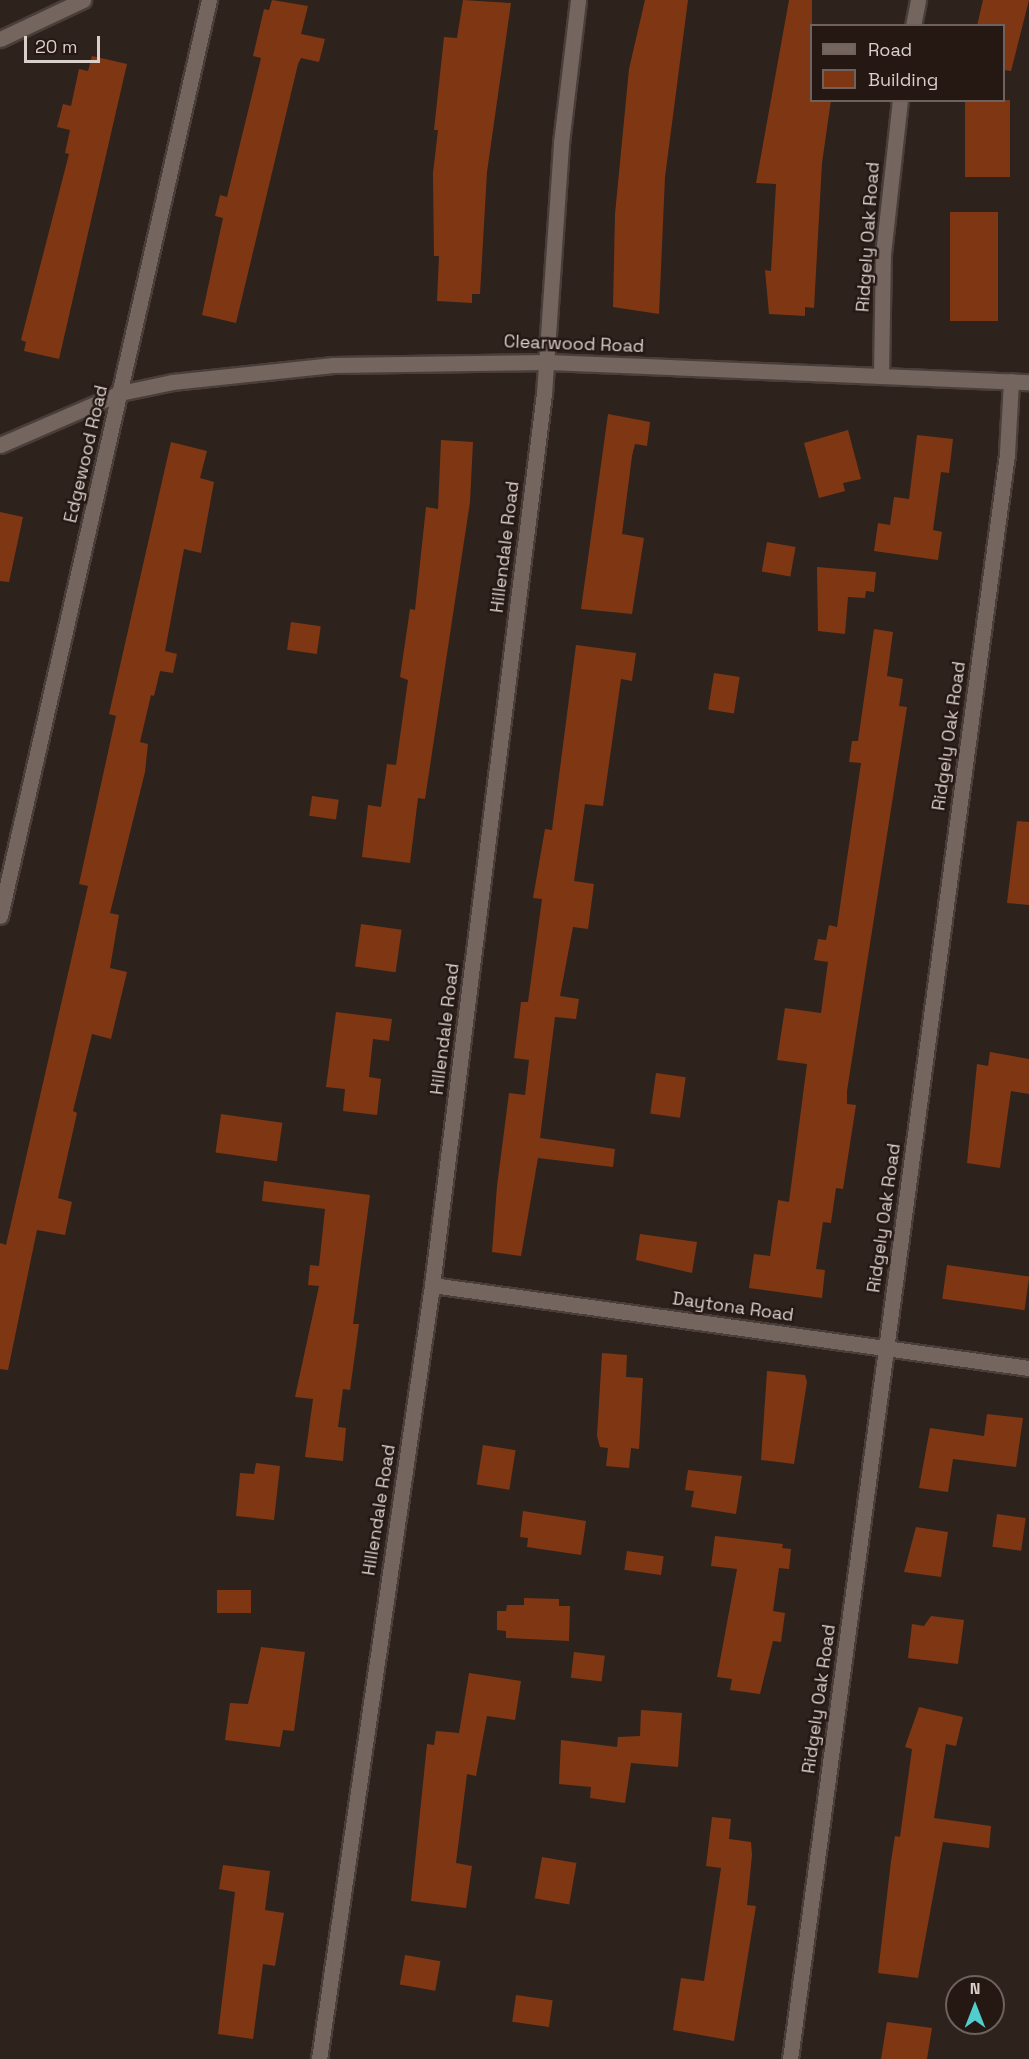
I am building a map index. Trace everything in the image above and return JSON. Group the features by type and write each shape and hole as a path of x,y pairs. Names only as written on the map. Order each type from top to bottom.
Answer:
{"street":[{"path":"0,39 83,0"},
{"name":"Edgewood Road","path":"0,916 209,0"},
{"name":"Hillendale Road","path":"319,2059 432,1285 548,362 561,143 578,0"},
{"path":"913,24 918,0"},
{"name":"Ridgely Oak Road","path":"881,376 883,254 900,102"},
{"name":"Clearwood Road","path":"0,445 120,393 172,381 333,365 548,362 1029,382"},
{"name":"Ridgely Oak Road","path":"790,2059 1007,453 1011,381"},
{"name":"Daytona Road","path":"432,1285 1029,1368"}],"building":[{"path":"272,0 308,6 301,34 325,39 319,62 301,58 298,64 236,323 202,315 223,218 215,216 220,195 227,197 261,58 253,56 264,9 269,10"},
{"path":"463,0 511,3 487,172 480,294 472,294 472,303 437,301 439,256 434,256 433,173 438,130 434,130 444,37 457,38"},
{"path":"645,0 688,0 665,177 659,314 613,307 615,214 629,69"},
{"path":"789,0 812,0 810,102 831,102 822,163 814,308 805,307 805,316 769,314 765,270 771,271 776,184 756,183"},
{"path":"983,0 1029,0 1011,71 1005,70 1005,24 977,24"},
{"path":"92,56 127,64 59,359 24,351 26,342 21,340 69,154 65,153 70,130 57,127 63,104 71,106 79,69 88,71"},
{"path":"1010,100 1010,177 965,177 965,102"},
{"path":"950,212 998,212 998,321 950,321"},
{"path":"608,414 650,422 647,446 635,444 632,456 622,534 644,538 632,614 581,609"},
{"path":"848,430 861,479 843,483 845,491 819,498 804,443"},
{"path":"917,435 953,439 949,473 941,472 933,530 942,532 938,560 874,551 878,523 890,525 894,497 909,499"},
{"path":"441,440 473,442 470,502 425,799 418,798 410,863 362,857 368,805 381,807 387,764 396,765 408,680 400,677 410,609 415,610 426,507 438,509"},
{"path":"171,442 207,451 200,478 214,482 201,553 184,549 165,651 177,654 173,673 160,671 154,696 151,695 140,742 148,744 145,772 110,913 119,915 110,968 127,972 111,1039 92,1034 73,1111 77,1113 58,1198 72,1202 65,1235 37,1230 8,1370 0,1369 0,1243 6,1245 88,886 79,884 116,716 109,714"},
{"path":"0,512 23,517 9,582 0,581"},
{"path":"767,542 796,547 790,577 762,572"},
{"path":"817,567 876,572 874,592 866,591 865,598 848,597 845,634 818,631"},
{"path":"291,622 321,626 317,654 287,650"},
{"path":"874,629 893,632 887,676 903,679 899,706 907,707 847,1091 847,1104 856,1105 843,1189 836,1188 831,1223 823,1222 816,1269 825,1270 822,1298 749,1288 754,1254 770,1256 778,1200 789,1202 807,1064 777,1060 785,1008 821,1013 828,962 814,960 818,939 826,940 829,925 837,927 861,763 849,762 852,741 858,741"},
{"path":"576,645 636,653 632,681 621,679 603,806 585,804 574,881 594,884 588,929 573,927 560,996 579,999 576,1019 555,1017 540,1138 615,1149 613,1167 538,1158 521,1256 492,1252 497,1186 509,1093 525,1095 529,1060 514,1058 521,1002 528,1002 542,899 533,898 545,829 552,830"},
{"path":"714,673 740,677 734,714 708,710"},
{"path":"312,796 339,800 336,820 309,816"},
{"path":"1017,821 1029,822 1029,905 1007,903"},
{"path":"361,924 402,930 396,972 355,967"},
{"path":"336,1012 392,1019 389,1041 373,1039 369,1077 381,1079 377,1115 343,1111 345,1089 326,1087"},
{"path":"990,1052 1029,1059 1029,1094 1011,1091 1000,1168 967,1163 977,1064 988,1066"},
{"path":"656,1073 686,1077 680,1118 650,1114"},
{"path":"221,1114 282,1123 277,1161 216,1153"},
{"path":"264,1181 370,1195 353,1324 359,1324 355,1354 350,1390 343,1389 338,1427 346,1428 343,1461 305,1457 313,1399 295,1397 319,1286 308,1285 310,1265 319,1266 325,1209 262,1201"},
{"path":"640,1234 697,1242 692,1273 636,1260"},
{"path":"947,1265 1029,1277 1024,1310 942,1299"},
{"path":"602,1353 627,1355 626,1377 643,1378 639,1449 631,1448 629,1468 606,1466 608,1448 600,1447 597,1436"},
{"path":"767,1371 805,1375 807,1382 794,1464 761,1460"},
{"path":"987,1414 1023,1418 1016,1467 953,1459 948,1492 919,1488 930,1428 984,1436"},
{"path":"483,1445 516,1450 509,1490 477,1485"},
{"path":"256,1463 280,1466 274,1520 236,1516 240,1473 254,1474"},
{"path":"688,1470 742,1476 736,1514 691,1507 694,1491 685,1490"},
{"path":"523,1511 586,1521 581,1555 527,1547 528,1538 520,1537"},
{"path":"997,1514 1026,1518 1021,1551 992,1547"},
{"path":"916,1527 948,1532 941,1577 904,1572"},
{"path":"715,1536 783,1544 782,1548 791,1549 789,1569 779,1568 773,1611 785,1613 781,1642 773,1641 760,1694 730,1690 732,1679 717,1677 737,1569 711,1566"},
{"path":"627,1551 664,1556 661,1575 624,1570"},
{"path":"217,1590 251,1590 251,1613 217,1613"},
{"path":"524,1598 559,1599 559,1606 570,1606 569,1641 506,1638 506,1631 497,1630 497,1611 506,1611 507,1605 524,1605"},
{"path":"931,1616 964,1620 958,1664 908,1658 912,1624 924,1626"},
{"path":"261,1647 305,1652 294,1731 283,1730 280,1747 225,1740 230,1703 248,1704"},
{"path":"574,1652 605,1656 602,1682 571,1678"},
{"path":"469,1673 521,1681 515,1720 487,1716 476,1776 467,1774 456,1863 472,1866 466,1908 411,1901 427,1744 434,1745 436,1731 459,1733"},
{"path":"919,1707 963,1717 956,1746 946,1744 934,1818 991,1826 989,1848 943,1842 918,1978 878,1973 891,1861 895,1836 900,1837 912,1749 905,1747"},
{"path":"641,1710 682,1713 678,1767 631,1763 625,1803 590,1798 591,1787 559,1784 561,1740 617,1747 618,1737 640,1736"},
{"path":"712,1817 731,1819 729,1839 751,1842 752,1855 747,1905 756,1906 734,2041 673,2030 681,1978 704,1981 721,1868 706,1866"},
{"path":"542,1857 576,1863 569,1904 535,1898"},
{"path":"223,1865 270,1871 265,1910 284,1913 275,1966 263,1964 253,2039 218,2034 235,1892 219,1889"},
{"path":"405,1955 440,1961 435,1991 400,1985"},
{"path":"516,1995 553,2000 549,2027 512,2022"},
{"path":"887,2022 932,2028 927,2059 881,2059"}]}
